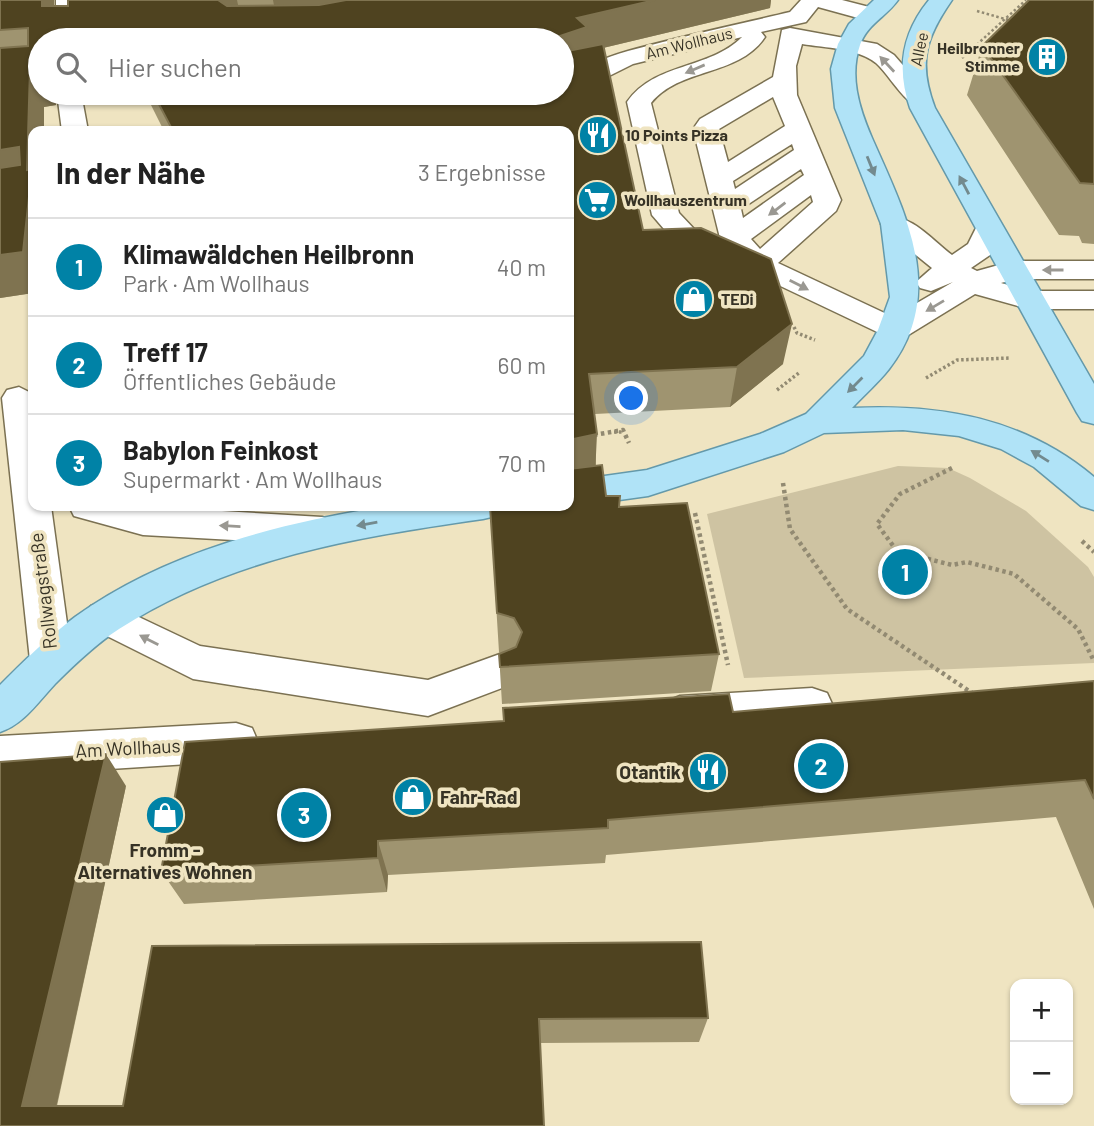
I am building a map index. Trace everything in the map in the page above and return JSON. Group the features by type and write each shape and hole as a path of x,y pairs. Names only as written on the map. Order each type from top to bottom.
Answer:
{"main road":[{"path":"818,422 877,362 894,330 905,297 895,224 847,108 843,69 849,44 860,24 887,0"},
{"name":"Allee","path":"940,0 927,19 916,49 913,67 917,94 988,230"},
{"path":"988,230 1094,413"},
{"path":"574,493 648,484 772,443 818,422 876,416 937,420 986,430 1039,454 1094,497"},
{"path":"0,714 51,660 105,617 164,585 234,555 322,531 451,511"}],"street":[{"path":"67,0 67,28"},
{"path":"815,0 869,14"},
{"name":"Am Wollhaus","path":"574,77 599,72 625,59 672,46 798,17 815,0"},
{"path":"759,265 826,205 786,92 790,35 869,49 886,60 900,80 917,94"},
{"path":"754,37 748,45 734,52 653,87 639,102 666,215 686,237 722,255 759,265 894,330 963,276 988,230"},
{"path":"758,124 786,92"},
{"path":"759,265 734,238 706,135 709,124 786,92"},
{"path":"716,165 736,138"},
{"path":"716,165 809,152"},
{"path":"727,206 809,152"},
{"path":"734,238 809,152"},
{"path":"895,224 963,276 1028,300 1094,300"},
{"path":"840,303 875,305 963,276 1013,270 1094,270"},
{"name":"Rollwagstraße","path":"19,392 28,467"},
{"name":"Rollwagstraße","path":"33,511 51,660"},
{"path":"106,511 144,521 322,531"},
{"path":"105,617 193,662 428,698 500,671"},
{"path":"643,717 844,704"},
{"path":"398,732 453,729"},
{"name":"Am Wollhaus","path":"0,756 275,739"}],"path":[{"path":"940,0 1019,23"},
{"path":"962,58 1026,0"},
{"path":"72,111 105,105"},
{"path":"937,420 925,378 957,360 1062,355"},
{"path":"582,437 623,430 630,445"},
{"path":"959,465 890,500 877,524 897,551 952,565 967,562 1014,574 1078,629 1094,661"},
{"path":"782,478 790,528 847,609 977,696"},
{"path":"692,502 738,711"}],"shaded area":[{"path":"898,466 948,468 970,478 1026,511 1088,567 1094,577 1094,663 744,678 707,514"}],"building":[{"path":"0,0 42,0 42,6 68,6 68,0 218,0 227,6 319,5 346,0 655,0 577,18 587,27 574,31 574,28 0,30"},
{"path":"1029,0 1094,0 1094,184 1080,183 982,46"},
{"name":"Wollhauszentrum","path":"603,44 643,230 701,228 771,259 792,324 737,367 589,374 597,434 574,439 574,126 170,126 159,105 574,105 574,50"},
{"path":"28,46 29,105 28,206 23,252 0,255 0,168 20,165 19,147 0,150 0,48"},
{"path":"602,465 606,496 620,496 619,507 687,503 719,654 500,667 499,654 516,647 522,632 514,618 497,613 490,511 574,511 574,468"},
{"path":"1094,681 1094,799 1085,780 608,820 608,828 378,841 378,858 161,871 185,742 504,721 503,708 729,694 733,712"},
{"path":"106,754 22,1106 123,1106 152,946 701,942 708,1018 539,1019 544,1126 0,1126 0,762"}],"place":[{"name":"Heilbronner Stimme","path":"1047,57"},
{"name":"10 Points Pizza","path":"598,135"},
{"name":"Wollhauszentrum","path":"597,200"},
{"name":"TEDi","path":"694,299"},
{"name":"Klimawäldchen Heilbronn","path":"905,572"},
{"name":"Treff 17","path":"821,766"},
{"name":"Otantik","path":"708,772"},
{"name":"Fahr-Rad","path":"413,797"},
{"name":"Fromm - Alternatives Wohnen","path":"165,815"},
{"name":"Babylon Feinkost","path":"304,815"}]}
